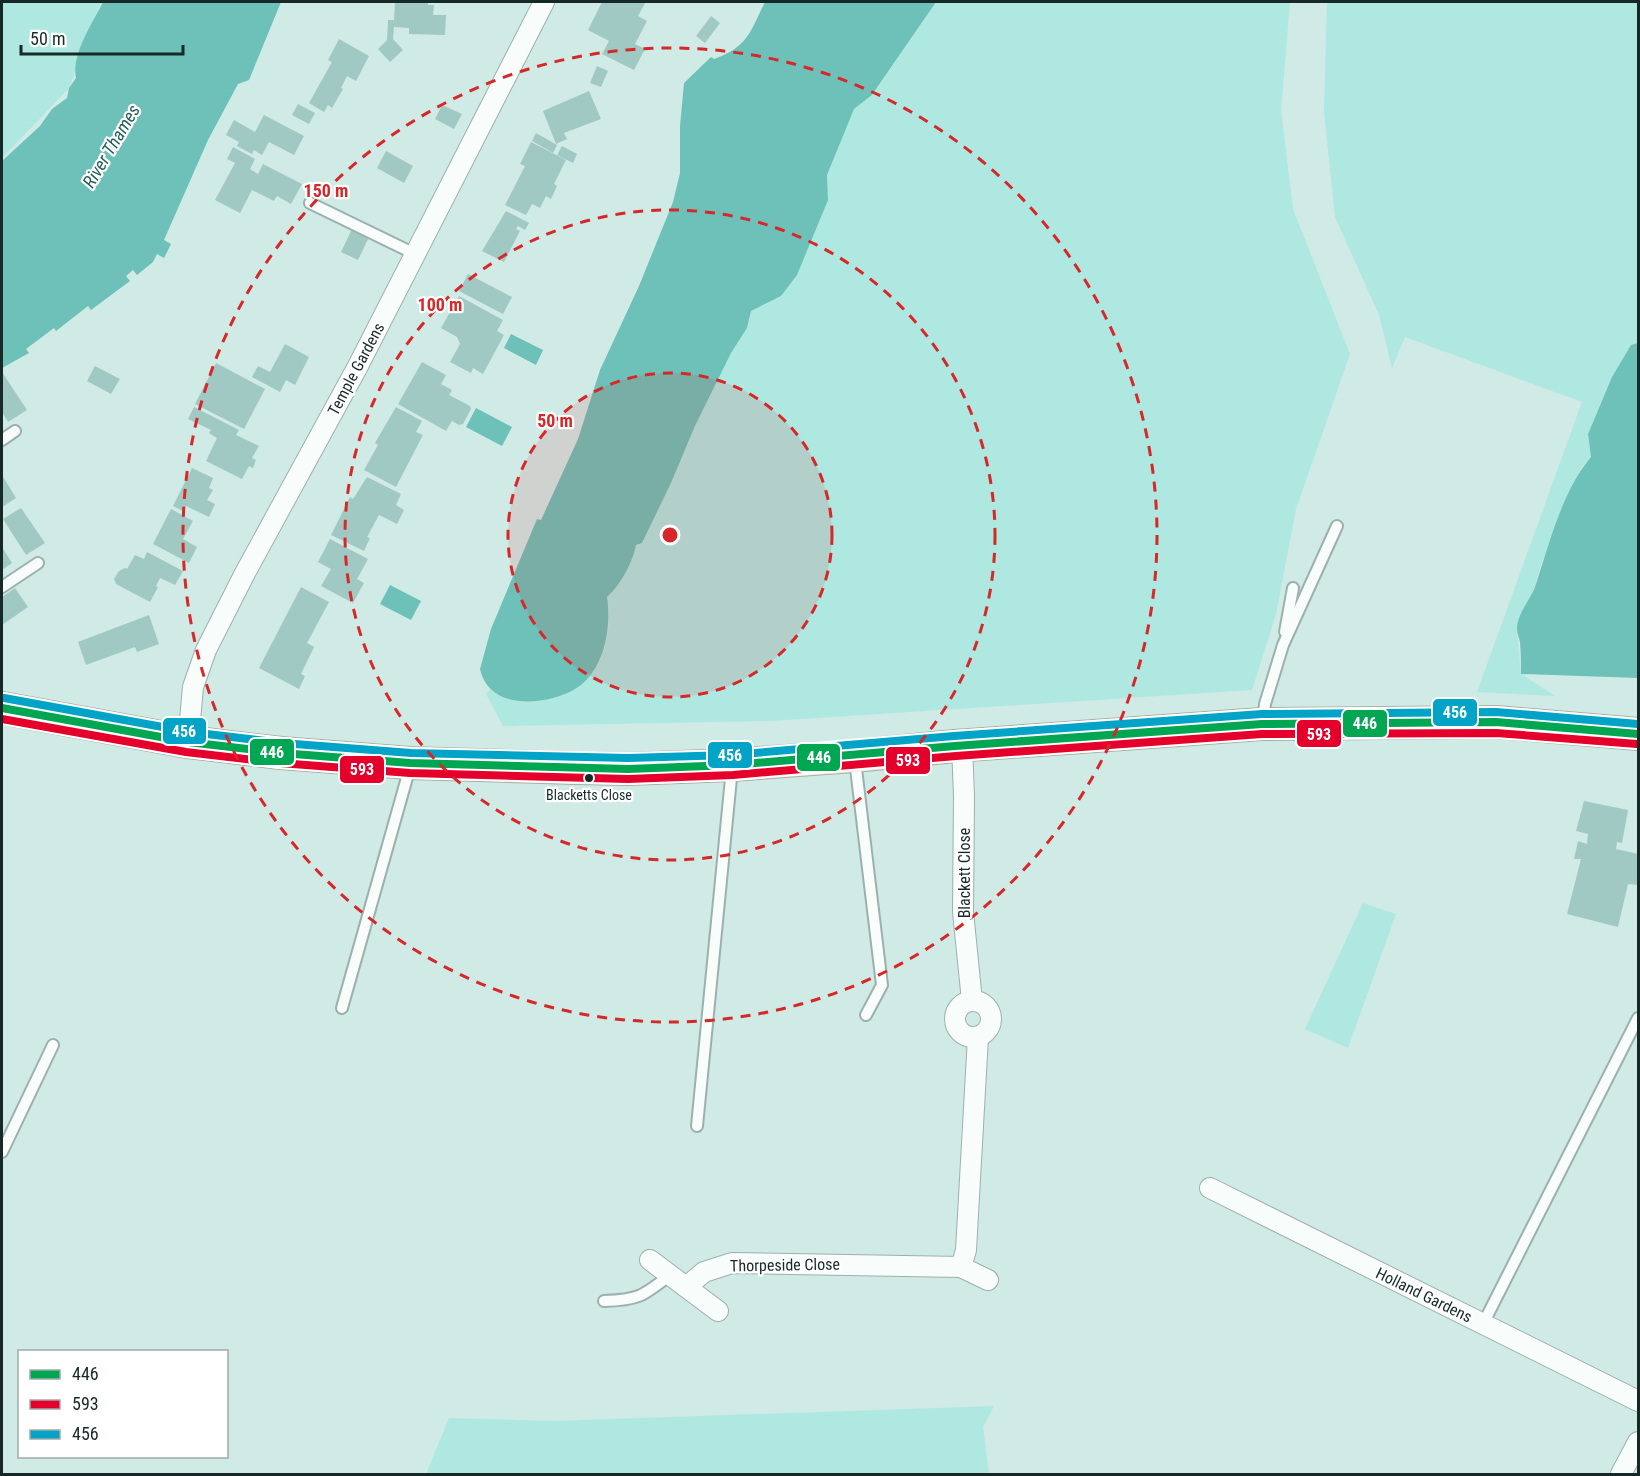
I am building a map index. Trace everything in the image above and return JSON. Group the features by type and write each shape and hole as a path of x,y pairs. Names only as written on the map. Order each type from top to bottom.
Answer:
{"main road":[{"path":"2,708 188,742 281,753 410,763 617,769 732,765 962,745 1262,724 1496,722 1638,734"}],"street":[{"name":"Temple Gardens","path":"188,742 193,687 206,650 245,573 358,366 544,2"},
{"name":"Blackett Close","path":"962,745 963,912 972,1001"},
{"path":"972,1001 982,1003 987,1007 991,1019 986,1032 978,1037 962,1034 955,1022 956,1012 963,1003 972,1001"},
{"path":"978,1037 966,1250 961,1267 988,1280"},
{"name":"Holland Gardens","path":"1210,1188 1638,1401"},
{"path":"650,1260 718,1311"},
{"name":"Thorpeside Close","path":"686,1287 704,1272 732,1263 961,1267"},
{"path":"1622,1474 1638,1442"}],"lane":[{"path":"310,203 415,254"},
{"path":"2,440 15,431"},
{"path":"1283,645 1337,526"},
{"path":"2,587 38,563"},
{"path":"1262,724 1265,704 1283,645 1293,588"},
{"path":"854,756 882,985 866,1015"},
{"path":"342,1008 410,763"},
{"path":"697,1126 732,765"},
{"path":"1483,1324 1638,1018"},
{"path":"2,1152 53,1045"},
{"path":"604,1301 631,1301 650,1291 670,1275"}],"shaded area":[{"path":"2,2 101,2 69,88 2,158"},
{"path":"936,2 1290,2 1281,110 1293,209 1350,354 1296,509 1276,614 1252,690 770,721 503,726 486,694 490,689 514,700 527,701 554,697 578,686 588,677 600,660 608,628 607,597 617,587 625,573 636,545 642,542 671,483 695,426 731,353 747,328 751,311 781,296 828,200 827,175 854,109 873,95"},
{"path":"1327,2 1638,2 1638,343 1631,345 1612,377 1588,434 1591,457 1581,468 1517,628 1521,674 1555,696 1477,692 1582,402 1405,337 1392,368 1379,315 1335,217 1324,112"},
{"path":"1363,903 1396,914 1348,1048 1305,1029"},
{"path":"994,1406 983,1427 989,1474 426,1474 449,1418 554,1421"}],"water":[{"name":"River Thames","path":"103,2 281,2 249,80 238,84 208,140 164,240 171,244 164,258 157,254 153,262 137,275 133,270 126,276 130,281 91,310 88,306 56,331 54,328 26,349 29,353 2,368 2,161 40,126 52,109 67,98 69,88 76,78 75,69 80,49"},
{"path":"765,2 936,2 872,95 854,109 827,175 828,200 797,275 781,296 751,311 747,328 731,353 695,426 642,543 636,545 625,573 617,587 607,597 607,635 593,672 575,689 563,695 535,701 506,698 485,683 480,669 491,629 537,519 541,520 578,439 600,370 639,286 673,202 680,173 680,126 684,83 711,57 714,59 741,44"},
{"path":"511,334 543,350 536,365 504,348"},
{"path":"1638,343 1638,678 1521,674 1520,642 1517,629 1519,618 1535,587 1564,502 1591,457 1588,434 1612,377 1631,345"},
{"path":"476,408 512,427 502,446 466,427"},
{"path":"390,585 421,601 411,620 380,604"}],"building":[{"path":"395,2 428,2 428,5 434,5 433,15 446,15 445,35 409,34 409,28 394,27 393,39 403,50 390,62 378,49 387,40 388,20 394,20"},
{"path":"602,2 645,3 638,16 647,21 635,44 645,49 634,70 602,54 609,41 588,30"},
{"path":"711,16 720,23 705,43 696,36"},
{"path":"339,39 369,56 356,81 347,76 341,88 343,89 332,108 328,105 324,112 309,103 332,62 328,60"},
{"path":"597,66 608,71 601,87 590,83"},
{"path":"589,91 601,119 564,133 567,139 556,144 543,111"},
{"path":"298,104 315,113 309,124 292,115"},
{"path":"442,105 462,114 454,129 435,119"},
{"path":"264,115 304,136 294,155 269,142 262,155 254,150 252,154 237,146 239,142 226,135 234,120 255,132"},
{"path":"536,133 557,145 553,153 532,141"},
{"path":"531,142 566,160 554,184 557,186 551,199 546,196 540,208 532,204 526,215 505,205 525,166 520,164"},
{"path":"562,146 577,154 573,163 557,155"},
{"path":"233,147 255,159 250,169 258,174 263,164 302,184 291,204 277,196 274,201 252,190 240,213 215,200 235,163 227,159"},
{"path":"386,151 413,166 404,183 377,168"},
{"path":"506,211 529,223 525,230 518,226 516,229 520,231 504,262 482,251"},
{"path":"353,227 370,235 358,260 341,252"},
{"path":"468,274 512,297 503,314 459,291"},
{"path":"459,296 503,320 497,331 504,335 483,374 473,368 471,373 450,362 460,344 457,337 441,328"},
{"path":"285,344 309,357 295,385 286,380 280,392 252,377 258,366 270,372"},
{"path":"422,362 446,375 441,384 452,390 449,395 470,406 471,409 463,424 459,425 452,421 446,431 398,404"},
{"path":"216,363 265,389 244,429 195,404"},
{"path":"95,366 120,379 111,394 87,381"},
{"path":"2,372 27,410 8,422 2,412"},
{"path":"194,407 239,430 236,435 259,446 252,458 256,460 253,468 249,466 242,479 206,461 217,438 209,433 211,430 188,419"},
{"path":"396,407 422,421 416,432 423,435 396,487 364,470 378,445 375,443"},
{"path":"192,468 213,478 209,488 213,490 207,500 215,504 209,517 186,506 183,511 173,506"},
{"path":"2,475 16,498 2,507"},
{"path":"367,477 401,494 396,505 404,510 397,524 379,515 367,537 370,538 364,551 331,535 350,497 353,499"},
{"path":"21,508 45,543 26,555 3,519"},
{"path":"171,509 193,521 183,539 197,547 189,563 153,544"},
{"path":"330,539 368,559 357,579 364,583 353,603 321,586 331,569 318,562"},
{"path":"2,547 12,563 2,570"},
{"path":"147,552 183,571 175,585 160,578 150,602 116,584 114,579 119,571 127,569 135,555 144,559"},
{"path":"301,587 329,602 307,643 314,647 301,674 305,676 299,689 259,668"},
{"path":"15,588 28,607 2,625 2,597"},
{"path":"149,615 159,644 137,652 135,647 86,665 78,642"},
{"path":"1584,801 1628,810 1622,843 1617,842 1616,849 1638,854 1638,885 1628,884 1618,927 1567,914 1581,859 1574,859 1578,841 1587,844 1588,834 1576,831"}],"transit line":[{"name":"456","path":"4,698 190,732 282,743 411,753 628,758 731,755 1262,714 1496,712 1638,724"},
{"name":"446","path":"2,708 188,742 281,753 410,763 628,769 732,765 1262,724 1496,722 1638,734"},
{"name":"593","path":"2,719 186,752 280,763 410,773 628,779 733,775 1262,734 1496,733 1637,744"}],"place":[{"name":"Blacketts Close","path":"589,778"}]}
